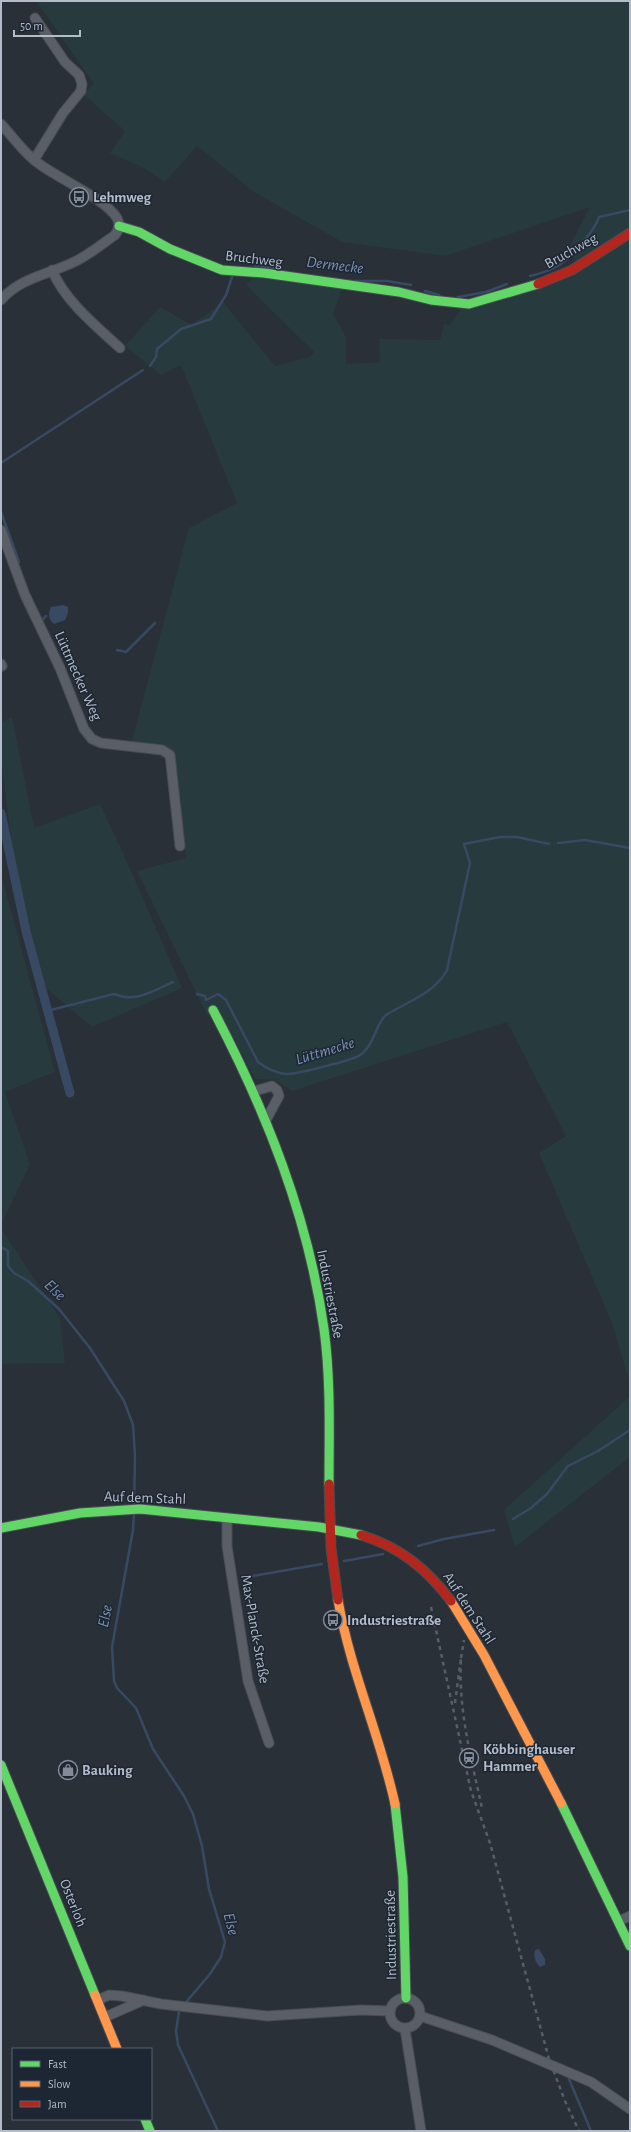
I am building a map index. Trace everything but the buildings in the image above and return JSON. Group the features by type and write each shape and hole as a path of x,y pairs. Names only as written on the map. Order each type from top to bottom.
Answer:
{"street":[{"path":"34,160 63,113 81,91 82,84 79,76 66,62 35,18"},
{"path":"1,124 34,160 97,200 117,218 119,226 119,231 115,235 82,258 24,282 10,291 1,300"},
{"name":"Bruchweg","path":"119,226 139,232 196,260 222,270 399,292 431,300 469,304 480,302 546,281 572,270 630,233"},
{"path":"52,270 69,298 120,348"},
{"name":"Lüttmecker Weg","path":"1,530 25,595 60,668 84,729 92,739 101,743 162,750 170,755 180,846"},
{"name":"Industriestraße","path":"213,1010 255,1091 299,1214 310,1260 326,1347 329,1378 331,1528 334,1570 343,1624 386,1767 400,1836 406,1908 406,1998"},
{"path":"255,1091 272,1086 277,1090 279,1096 266,1120"},
{"name":"Auf dem Stahl","path":"1,1528 52,1516 105,1510 142,1510 331,1528 366,1535 404,1553 430,1574 444,1591 476,1643 539,1762 619,1921 630,1946"},
{"name":"Max-Planck-Straße","path":"227,1518 227,1546 248,1681 269,1742"},
{"name":"Osterloh","path":"1,1766 117,2048"},
{"path":"619,1921 630,1916"},
{"path":"98,2000 109,1995 161,2004 267,2016 362,2010 390,2011"},
{"path":"406,1998 411,1999 419,2006 420,2016 415,2025 405,2029 393,2024 390,2011 395,2001 406,1998"},
{"path":"105,2017 144,2000"},
{"path":"420,2016 492,2040 591,2082 630,2109"},
{"path":"405,2029 421,2131"},
{"path":"145,2120 150,2131"}],"green space":[{"path":"36,1 630,1 630,1384 612,1323 539,1153 566,1136 507,1022 292,1091 275,1080 255,1079 220,1012 207,1015 137,871 186,858 170,750 131,744 189,528 237,503 181,365 161,375 125,346 160,307 192,325 223,302 275,366 310,357 314,352 246,285 253,277 342,289 333,314 346,337 346,364 380,362 379,339 440,340 444,324 450,325 462,307 581,271 568,249 590,207 445,256 342,242 254,192 197,146 165,182 144,168 110,153 125,131 83,94 94,84"},
{"path":"12,717 34,828 100,804 182,988 92,1027 46,988 15,870 1,757 1,722"},
{"path":"1,874 55,1072 5,1092 30,1164 1,1225"},
{"path":"1,1228 60,1318 65,1363 1,1364"},
{"path":"630,1396 630,1457 515,1547 504,1510"}],"water":[{"path":"63,605 68,607 68,613 65,620 54,624 49,616 51,607"},
{"path":"539,1949 545,1959 545,1965 540,1967 534,1957 535,1950"}],"waterway":[{"name":"Dermecke","path":"530,276 556,267 568,258 581,245 599,217 630,210"},
{"name":"Dermecke","path":"255,266 274,268"},
{"name":"Dermecke","path":"150,366 156,357 157,349 181,329 211,319 226,295 232,277"},
{"name":"Dermecke","path":"354,281 387,281 411,285"},
{"name":"Dermecke","path":"458,297 486,292 507,284"},
{"name":"Dermecke","path":"425,291 439,295"},
{"name":"Dermecke","path":"1,463 143,370"},
{"name":"Dermecke","path":"1,512 19,562"},
{"name":"Dermecke","path":"43,619 46,616"},
{"path":"117,650 126,652 155,623"},
{"path":"1,813 26,931 70,1093"},
{"name":"Lüttmecke","path":"197,994 205,996 206,1000 218,994 226,1000 258,1062 275,1071 291,1074 336,1063 360,1055 369,1046 380,1023 386,1015 428,991 442,978 447,970 470,863 464,844 500,837 517,837 549,844"},
{"name":"Lüttmecke","path":"558,843 585,840 630,848"},
{"name":"Lüttmecke","path":"47,1011 114,994 137,997 173,982"},
{"name":"Else","path":"1,1247 8,1251 8,1266 14,1273 28,1281 59,1309 90,1348 124,1401 133,1425 135,1456 134,1506"},
{"path":"513,1519 531,1508 547,1494 568,1466 598,1451 630,1430"},
{"name":"Else","path":"134,1513 133,1530 112,1647 114,1681 117,1688 136,1708 153,1749 184,1796 193,1814 202,1846 209,1889 225,1942 221,1957 210,1974 187,2001"},
{"path":"418,1546 444,1539 494,1530"},
{"path":"344,1561 383,1554"},
{"path":"252,1576 322,1564"},
{"name":"Else","path":"179,2012 176,2031 178,2045 218,2131"},
{"path":"569,2079 591,2131"}],"railway":[{"path":"431,1607 471,1791 490,1843 549,2059 565,2101 579,2131"},
{"path":"461,1658 464,1640"},
{"path":"455,1703 461,1658 461,1696 463,1715 482,1808"}],"traffic: fast":[{"path":"119,226 139,232 170,249 222,270 264,273 399,292 431,300 469,304 538,284"},
{"path":"213,1010 267,1126 296,1205 307,1246 317,1287 324,1329 328,1368 329,1484"},
{"path":"1,1528 80,1513 140,1509 319,1527 361,1535"},
{"path":"1,1765 95,1995"},
{"path":"561,1803 630,1946"},
{"path":"395,1804 403,1877 406,1998"},
{"path":"145,2120 150,2131"}],"traffic: slow":[{"path":"338,1600 350,1652 389,1778 395,1804"},
{"path":"451,1601 484,1655 561,1803"},
{"path":"95,1995 117,2048"}],"traffic: jam":[{"path":"538,284 572,270 630,233"},
{"path":"329,1484 331,1548 338,1600"},
{"path":"361,1535 388,1546 412,1560 442,1589 451,1601"}],"place":[{"name":"Lehmweg","path":"79,197"},
{"name":"Industriestraße","path":"333,1620"},
{"name":"Köbbinghauser Hammer","path":"469,1758"},
{"name":"Bauking","path":"68,1770"}]}
